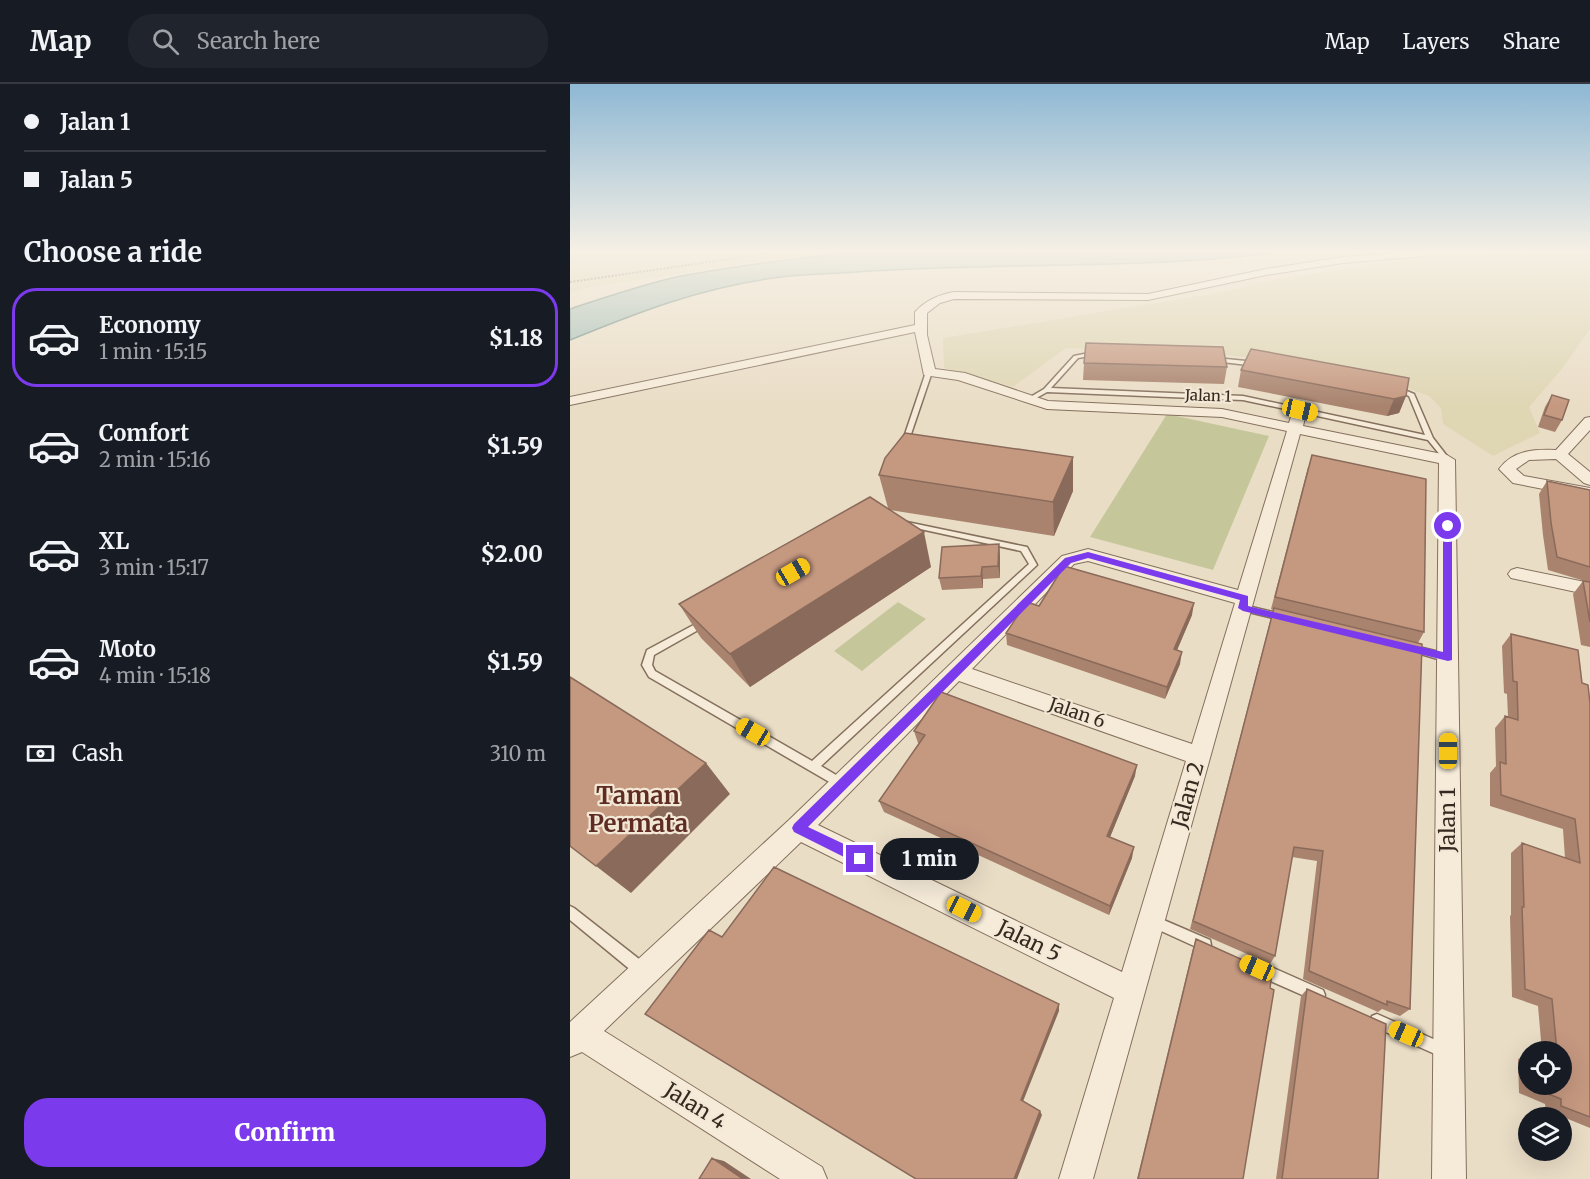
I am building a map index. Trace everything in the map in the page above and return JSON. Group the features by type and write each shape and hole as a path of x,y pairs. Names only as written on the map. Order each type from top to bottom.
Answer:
{"street":[{"path":"927,304 921,312 921,327 929,372"},
{"path":"570,401 921,327"},
{"name":"Jalan 1","path":"929,372 960,376 1047,405 1222,413 1297,420 1447,460 1449,1179"},
{"name":"Jalan 2","path":"1076,1179 1297,420"},
{"path":"1560,455 1590,421"},
{"path":"1590,480 1560,455 1540,454 1524,458 1511,463 1507,469 1519,480 1590,493"},
{"path":"575,1038 798,828 1068,560 1088,555 1244,603"},
{"path":"1517,574 1590,589"},
{"name":"Jalan 6","path":"955,671 1199,756"},
{"name":"Jalan 5","path":"798,828 1131,991"},
{"name":"Jalan 4","path":"575,1038 810,1179"}],"lane":[{"path":"1029,400 1046,390 1076,357 1097,354"},
{"path":"1205,358 1260,364"},
{"path":"902,451 929,372"},
{"path":"1389,387 1412,395 1430,438 1447,460"},
{"name":"Jalan 1","path":"1046,390 1243,398 1297,420 1430,438"},
{"path":"813,767 1033,565 1024,549 890,520"},
{"path":"1244,603 1288,619"},
{"path":"711,618 650,653 647,665 652,674 842,784"},
{"path":"1402,646 1448,657"},
{"path":"570,912 645,973"},
{"path":"1151,921 1215,949"},
{"path":"1246,963 1332,1001"},
{"path":"1364,1015 1449,1053"}],"shaded area":[{"path":"1150,304 1590,304 1590,329 1561,370 1529,407 1540,433 1493,456 1443,424 1441,408 1429,396 1391,382 1303,362 1190,352 1066,348 1013,387 944,368 943,338"}],"green space":[{"path":"1167,414 1269,436 1213,570 1090,537"},
{"path":"898,602 926,619 862,671 834,651"}],"water":[{"path":"585,304 667,304 570,340 570,309"}],"building":[{"path":"1086,343 1223,347 1227,367 1084,363"},
{"path":"1251,349 1409,378 1406,396 1394,399 1241,370"},
{"path":"1552,395 1569,400 1562,420 1544,415"},
{"path":"905,433 1073,457 1053,502 879,475 885,458"},
{"path":"1312,455 1426,479 1424,632 1275,597"},
{"path":"1547,481 1590,490 1590,567 1557,557"},
{"path":"870,497 924,532 730,654 679,604"},
{"path":"999,544 998,566 982,567 981,576 939,578 942,547"},
{"path":"1064,566 1194,603 1174,649 1182,652 1167,687 1006,633 1027,602 1039,606"},
{"path":"1583,581 1590,582 1590,622"},
{"path":"1274,608 1422,644 1410,1009 1387,1001 1387,1005 1309,971 1323,851 1294,847 1275,956 1193,921"},
{"path":"1511,634 1578,650 1582,683 1588,685 1590,703 1590,1117 1572,1110 1572,1107 1561,1106 1561,1099 1551,1095 1572,1095 1572,1041 1556,1041 1552,999 1525,989 1522,843 1580,863 1575,819 1501,795 1500,762 1506,764 1505,716 1518,720 1517,682 1513,681"},
{"path":"570,677 706,763 596,866 570,846"},
{"path":"941,692 1137,765 1107,836 1134,847 1110,906 879,801 925,735 914,731"},
{"path":"774,867 1059,1004 1021,1100 1040,1111 1014,1179 916,1179 645,1014 709,930 722,937"},
{"path":"1196,939 1272,973 1270,988 1274,990 1243,1179 1138,1179"},
{"path":"1307,989 1386,1024 1378,1179 1282,1179"},
{"path":"712,1158 743,1179 699,1179"}],"district":[{"name":"Taman Permata","path":"638,810"}],"route":[{"path":"860,859 798,828 1068,560 1088,555 1245,599 1243,608 1448,657 1448,526"}]}
